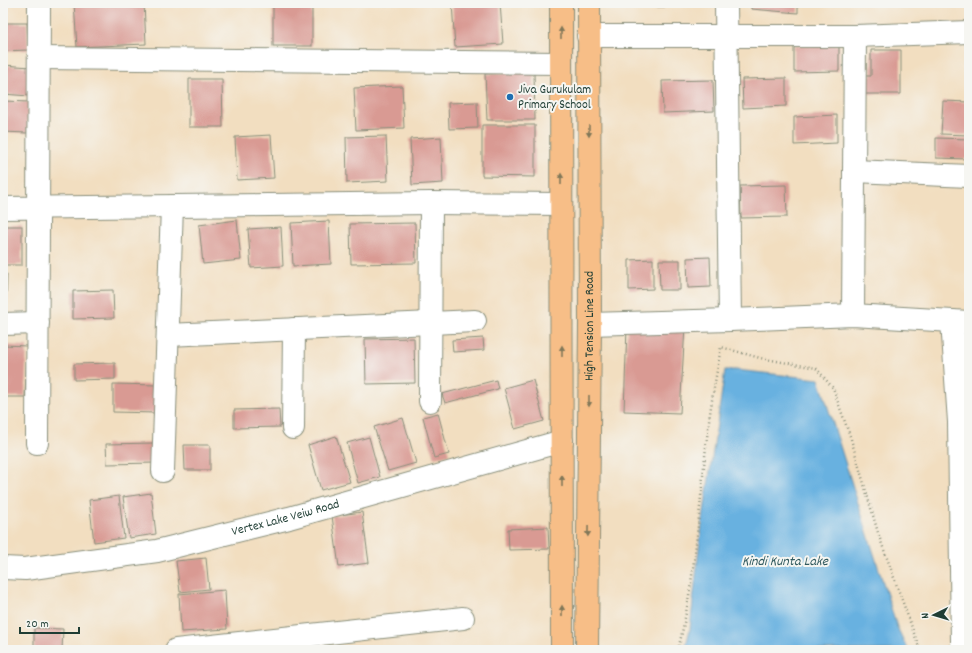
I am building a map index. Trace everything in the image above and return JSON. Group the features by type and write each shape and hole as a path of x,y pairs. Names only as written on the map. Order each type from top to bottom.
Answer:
{"main road":[{"path":"561,3 562,650"},
{"name":"High Tension Line Road","path":"586,650 590,324 589,3"}],"street":[{"path":"37,444 39,3"},
{"path":"726,3 730,320"},
{"path":"588,36 855,36 969,32"},
{"path":"853,315 855,36"},
{"path":"39,58 561,63"},
{"path":"854,171 969,176"},
{"path":"3,208 431,203 561,204"},
{"path":"430,401 431,203"},
{"path":"163,471 172,206"},
{"path":"590,324 853,315 961,322 965,534 962,642 963,646 969,649"},
{"path":"168,335 474,321"},
{"path":"3,324 38,323"},
{"path":"293,428 294,329"},
{"name":"Vertex Lake Veiw Road","path":"3,568 25,569 157,550 289,518 562,441"},
{"path":"176,650 463,618"}],"path":[{"path":"678,650 683,628 697,539 707,436 721,347 760,358 816,368 833,388 879,536 920,650"}],"water":[{"name":"Kindi Kunta Lake","path":"725,370 819,379 897,627 908,650 685,650 690,629 700,539"}],"building":[{"path":"74,3 144,3 146,44 77,47"},
{"path":"273,3 312,3 312,46 273,46"},
{"path":"452,3 500,3 503,44 455,47"},
{"path":"642,3 665,3 665,7 642,7"},
{"path":"751,3 798,3 798,13 751,9"},
{"path":"3,23 27,23 28,50 3,51"},
{"path":"839,45 839,71 794,72 794,46"},
{"path":"871,50 901,50 901,94 864,94 865,76 871,76"},
{"path":"3,65 31,67 29,96 3,94"},
{"name":"Jiva Gurukulam Primary School","path":"534,72 535,120 487,120 485,74"},
{"path":"786,78 786,106 743,108 742,79"},
{"path":"189,79 222,79 223,127 189,127"},
{"path":"713,80 714,111 663,113 662,81"},
{"path":"402,86 404,128 356,130 354,88"},
{"path":"3,101 29,102 27,133 3,132"},
{"path":"943,101 969,102 969,135 941,134"},
{"path":"477,102 478,128 449,129 448,103"},
{"path":"837,115 837,143 794,145 794,117"},
{"path":"482,125 535,125 535,177 482,176"},
{"path":"271,135 274,178 237,180 235,137"},
{"path":"386,136 388,181 347,183 346,137"},
{"path":"441,137 443,183 412,185 410,139"},
{"path":"936,138 969,139 969,159 936,158"},
{"path":"786,185 787,217 741,218 740,186"},
{"path":"237,220 241,260 203,264 199,225"},
{"path":"329,221 331,264 293,266 291,223"},
{"path":"415,223 416,263 351,264 350,224"},
{"path":"3,226 22,226 22,265 3,265"},
{"path":"281,227 283,266 251,268 248,229"},
{"path":"710,257 711,287 688,288 687,258"},
{"path":"653,259 653,289 629,290 629,260"},
{"path":"659,260 680,260 680,290 660,290"},
{"path":"3,274 7,274 6,312 3,312"},
{"path":"113,290 114,318 73,319 73,291"},
{"path":"685,326 680,413 624,411 627,327"},
{"path":"414,338 415,383 366,384 365,339"},
{"path":"483,338 484,350 453,352 452,340"},
{"path":"3,345 27,346 25,397 3,397"},
{"path":"115,363 115,379 74,380 74,364"},
{"path":"496,380 498,389 445,403 442,394"},
{"path":"533,380 544,421 515,429 504,388"},
{"path":"113,384 157,385 157,413 113,412"},
{"path":"279,409 280,427 234,428 234,410"},
{"path":"438,413 449,454 434,458 423,417"},
{"path":"403,418 416,463 388,471 374,427"},
{"path":"336,436 350,482 321,490 308,445"},
{"path":"369,437 380,477 358,483 347,443"},
{"path":"154,443 155,463 107,464 106,444"},
{"path":"184,445 210,445 210,470 185,470"},
{"path":"151,493 156,534 129,538 123,497"},
{"path":"119,496 124,538 94,542 89,500"},
{"path":"362,512 369,563 339,567 332,516"},
{"path":"548,527 549,549 509,550 508,529"},
{"path":"206,558 209,589 180,592 176,561"},
{"path":"225,590 227,629 181,632 179,594"},
{"path":"34,628 63,629 62,650 34,650"}],"place":[{"name":"Jiva Gurukulam Primary School","path":"510,97"}]}
